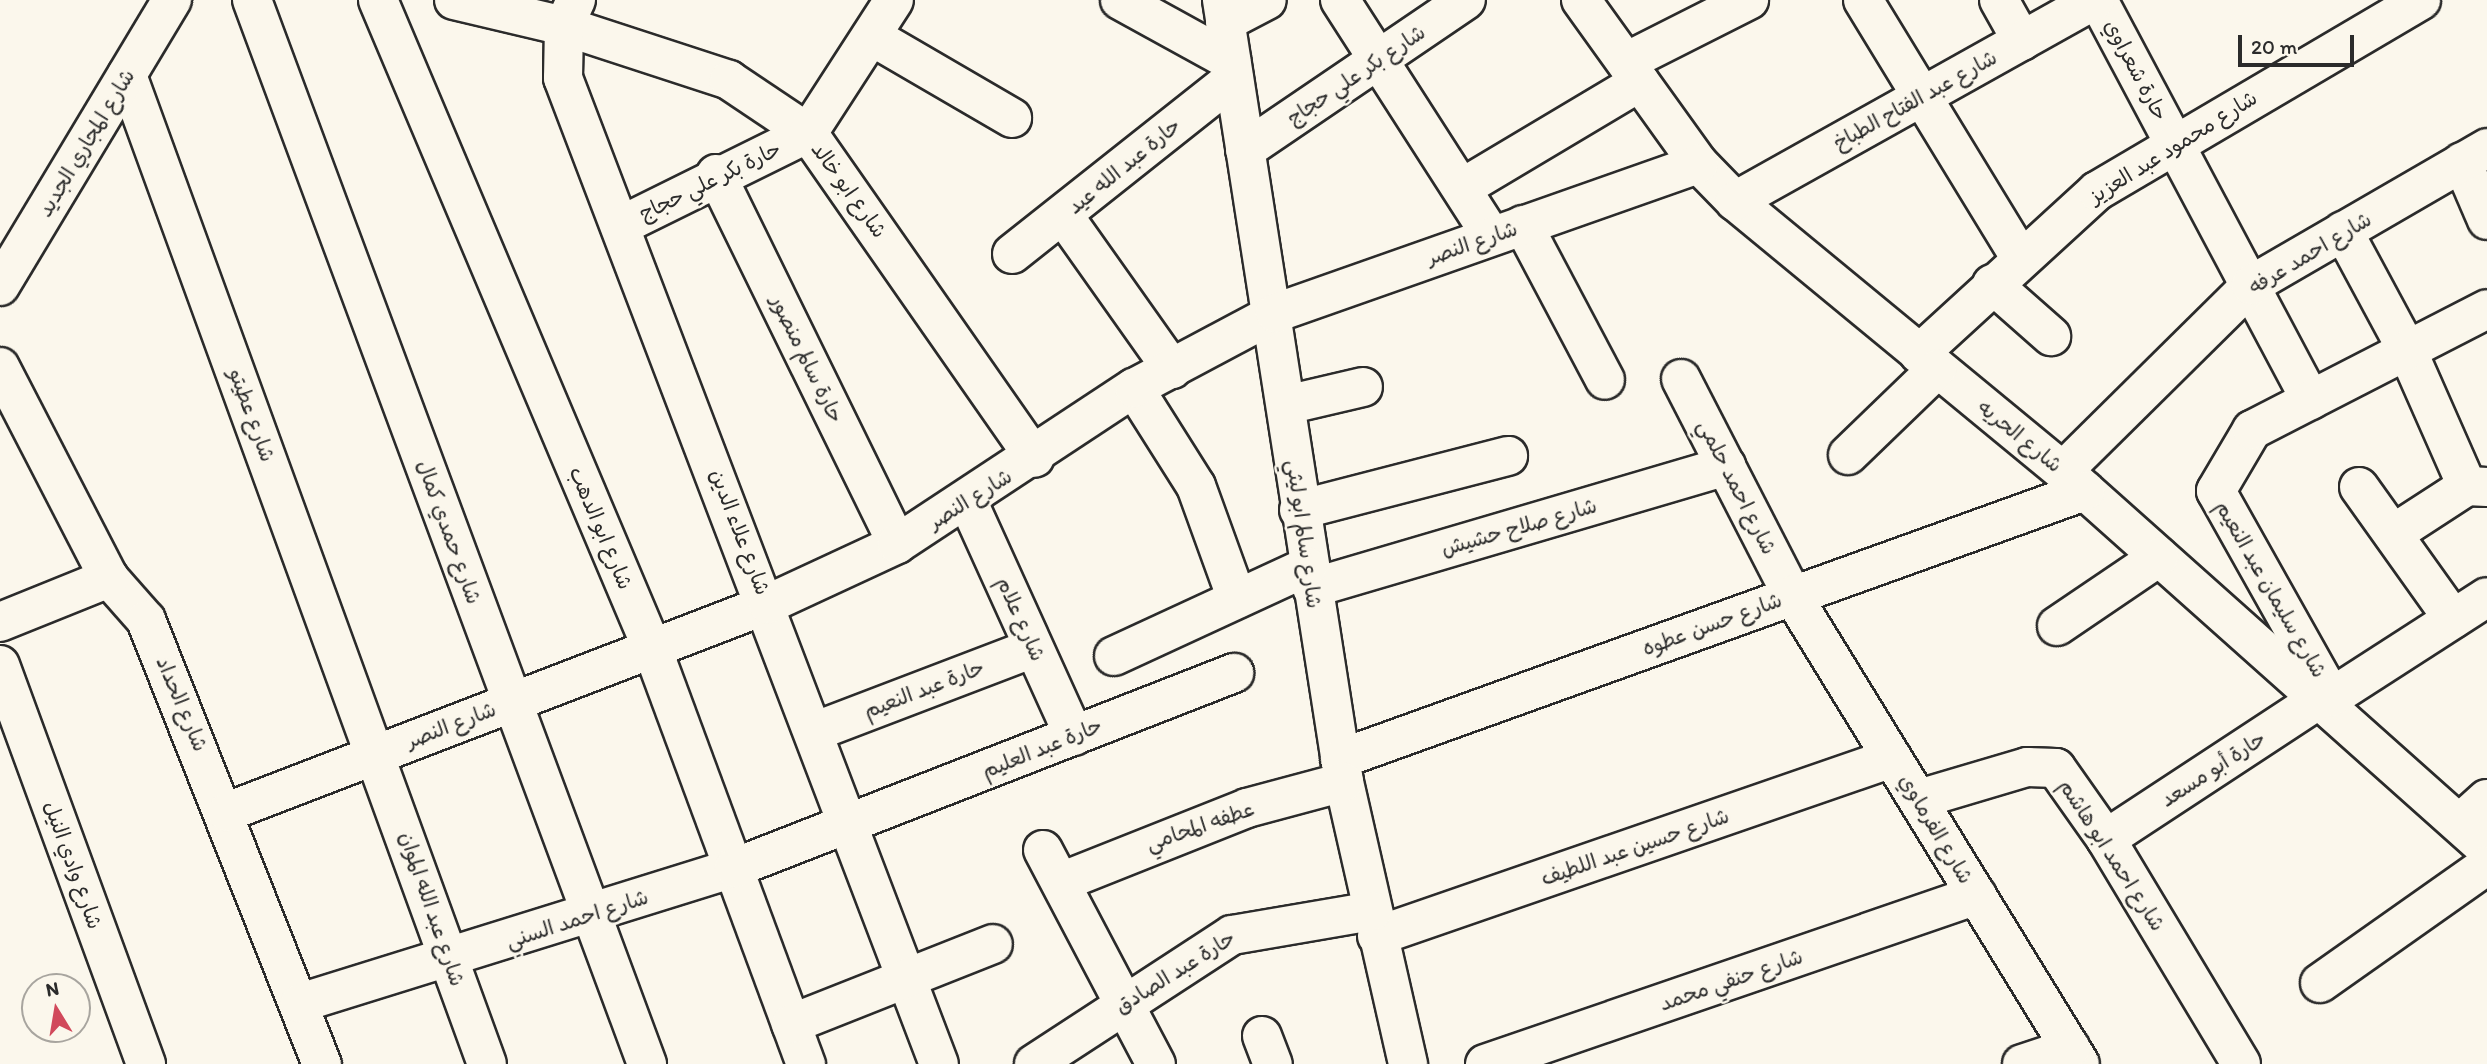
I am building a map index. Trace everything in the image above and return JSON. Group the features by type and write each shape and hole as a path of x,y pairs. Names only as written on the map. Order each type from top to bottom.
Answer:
{"street":[{"name":"شارع المجاري الجديد","path":"0,286 172,0"},
{"name":"شارع حمدي كمال","path":"252,0 647,1064"},
{"name":"شارع ابو الدهب","path":"378,0 652,648 806,1064"},
{"name":"شارع ابو خالد","path":"454,0 570,13 729,80 808,134 1035,458"},
{"path":"808,134 873,37 894,0"},
{"path":"1120,0 1233,69"},
{"path":"1224,11 1267,0"},
{"path":"1340,0 1462,188 1507,230 1605,380"},
{"name":"شارع بكر علي حجاج","path":"1245,150 1466,0"},
{"name":"شارع الحريه","path":"1581,0 1699,164 1735,201 2074,481 2333,706 2473,811 2487,849"},
{"path":"1462,188 1633,72 1749,0"},
{"path":"1863,0 2020,257"},
{"path":"1999,0 2022,41"},
{"name":"شارع عبد الفتاح الطباخ","path":"1735,201 2097,0"},
{"name":"حارة شعراوي","path":"2097,0 2311,400"},
{"name":"شارع محمود عبد العزيز","path":"1848,455 1992,284 2097,191 2174,142 2421,0"},
{"name":"شارع سالم ابو ليثي","path":"1224,11 1245,150 1275,313 1299,510 1342,771 1374,923 1408,1064"},
{"name":"شارع علاء الدين","path":"570,13 563,78 768,604 939,1064"},
{"path":"873,37 1012,118"},
{"name":"حارة عبد الله عيد","path":"1012,254 1063,215 1233,69"},
{"name":"شارع عطيتو","path":"127,75 377,754"},
{"name":"حارة بكر علي حجاج","path":"620,226 716,174 808,134"},
{"path":"2474,155 2487,220"},
{"name":"شارع احمد عرفه","path":"2074,481 2251,285 2474,155"},
{"name":"شارع النصر","path":"227,812 768,604 897,544 1035,458 1134,388 1275,313 1699,164"},
{"name":"حارة سالم منصور","path":"716,174 897,544"},
{"path":"1063,215 1172,369"},
{"path":"2343,232 2477,486 2393,534"},
{"path":"1992,284 2051,336"},
{"name":"شارع سليمان عبد النعيم","path":"2333,706 2216,491 2252,430 2487,309"},
{"name":"شارع الحداد","path":"0,367 109,578 146,620 227,812 322,1064"},
{"name":"شارع احمد حلمي","path":"1681,379 1792,596"},
{"path":"1286,405 1363,387"},
{"path":"1134,388 1196,486 1237,599"},
{"path":"1299,510 1508,457"},
{"name":"شارع صلاح حشيش","path":"1114,656 1237,599 1309,577 1726,466"},
{"name":"شارع حسن عطوه","path":"1342,771 1792,596 2074,481"},
{"path":"2359,486 2453,619"},
{"name":"شارع علام","path":"968,502 1074,736"},
{"path":"2057,626 2159,557"},
{"path":"0,622 109,578"},
{"name":"شارع الفرماوي","path":"1792,596 2075,1056"},
{"name":"حارة أبو مسعد","path":"2106,839 2333,706 2487,597"},
{"name":"حارة عبد النعيم","path":"816,731 1033,648"},
{"name":"شارع وادي النيل","path":"0,665 146,1064"},
{"name":"حارة عبد العليم","path":"851,825 1234,673"},
{"name":"شارع عبد الله الموان","path":"377,754 487,1064"},
{"name":"شارع حسين عبد اللطيف","path":"1374,923 1892,758"},
{"name":"شارع احمد ابو هاشم","path":"1919,799 2026,767 2056,768 2106,839 2241,1064"},
{"name":"عطفه المحامي","path":"1128,1002 1052,866 1199,824 1342,771"},
{"name":"شارع احمد السني","path":"300,1003 593,915 851,825"},
{"path":"2320,983 2487,865"},
{"name":"شارع حنفي محمد","path":"1485,1064 1977,895"},
{"name":"حارة عبد الصادق","path":"1034,1064 1250,927 1374,923"},
{"path":"792,1024 993,944"},
{"path":"1128,1002 1156,1064"},
{"path":"2022,1064 2075,1056"}]}
